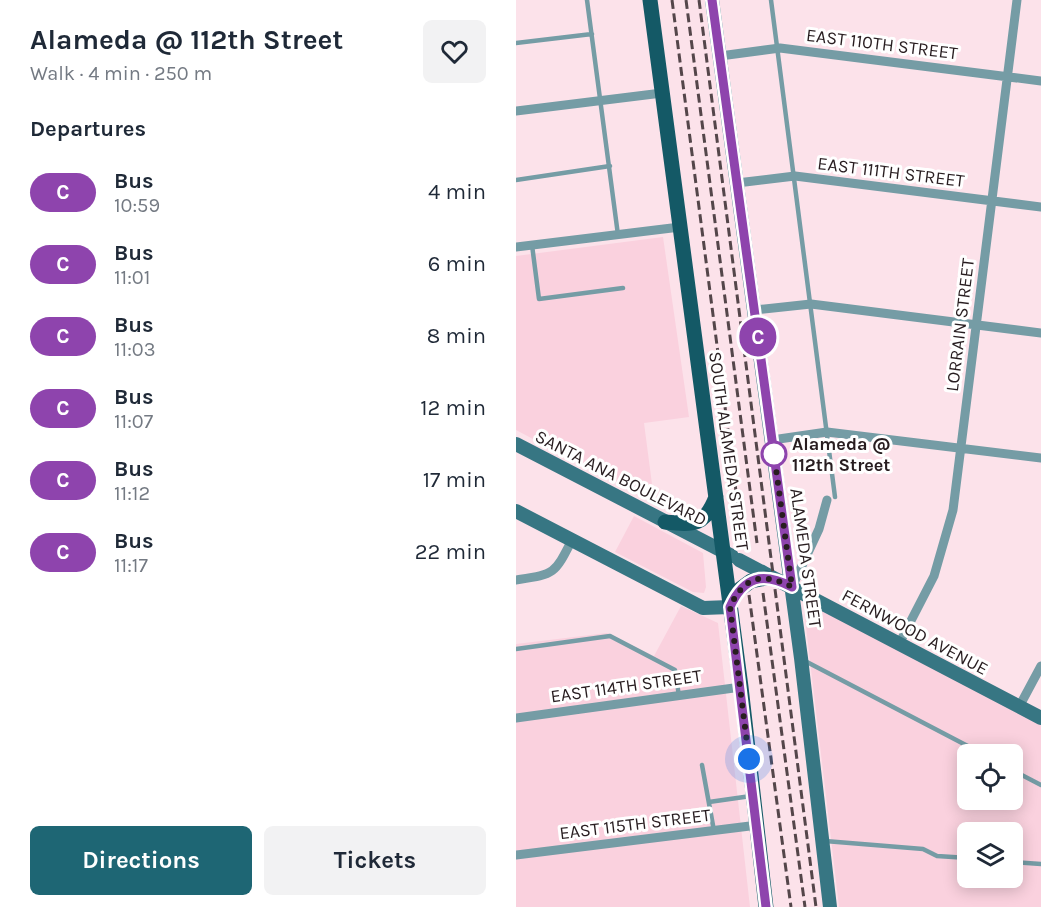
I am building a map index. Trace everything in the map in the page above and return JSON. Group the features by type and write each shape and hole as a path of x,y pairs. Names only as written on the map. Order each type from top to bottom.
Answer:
{"main road":[{"name":"SOUTH ALAMEDA STREET","path":"650,0 741,687 766,907"},
{"path":"665,522 683,524 705,519 716,497"},
{"path":"730,607 740,589 751,581 767,576"}],"street":[{"name":"ALAMEDA STREET","path":"712,0 792,587 830,907"},
{"name":"LORRAIN STREET","path":"899,644 934,576 953,510 1017,0"},
{"name":"EAST 110TH STREET","path":"720,56 777,48 1041,81"},
{"path":"516,111 662,93"},
{"name":"EAST 111TH STREET","path":"737,183 795,176 1041,207"},
{"path":"516,247 680,227"},
{"path":"754,310 811,304 1041,333"},
{"path":"772,440 827,432 1041,458"},
{"name":"SANTA ANA BOULEVARD","path":"516,444 767,576"},
{"path":"792,587 831,499"},
{"path":"516,511 704,608 730,607"},
{"path":"516,580 554,572 572,540"},
{"name":"FERNWOOD AVENUE","path":"767,576 1041,718"},
{"path":"1019,707 1041,666"},
{"name":"EAST 114TH STREET","path":"516,718 741,687"},
{"name":"EAST 115TH STREET","path":"516,855 758,825"}],"lane":[{"path":"587,0 618,235"},
{"path":"771,0 827,432 831,499"},
{"path":"516,43 592,34"},
{"path":"516,180 610,166"},
{"path":"532,245 539,299 623,288"},
{"path":"516,649 610,636 675,670 679,696"},
{"path":"801,658 964,744"},
{"path":"702,765 714,831"},
{"path":"1023,776 1041,785"},
{"path":"709,802 754,795"},
{"path":"822,841 923,849 938,855 957,857"},
{"path":"1023,863 1041,864"}],"shaded area":[{"path":"663,237 689,417 644,423 652,484 649,484 650,501 516,430 516,256"},
{"path":"634,516 703,553 706,587 704,593 693,592 615,552"},
{"path":"811,604 1041,725 1041,907 839,907 804,610"},
{"path":"681,606 718,623 750,907 516,907 516,644 607,633 654,656"}],"railway":[{"path":"672,0 743,545"},
{"path":"686,0 757,543"},
{"path":"699,0 816,907"},
{"path":"763,593 805,907"},
{"path":"749,595 791,907"}],"bus line":[{"name":"C","path":"712,0 792,587 774,577 751,581 740,589 730,607 758,825 766,907"}],"place":[{"name":"Alameda @ 112th Street","path":"774,454"}],"route":[{"path":"749,759 730,607 740,589 751,581 774,577 792,587 774,454"}]}
